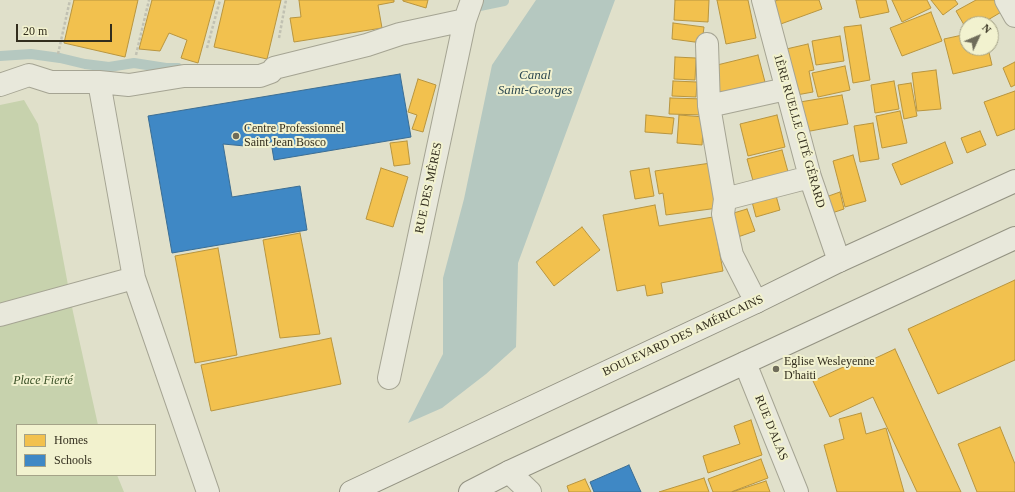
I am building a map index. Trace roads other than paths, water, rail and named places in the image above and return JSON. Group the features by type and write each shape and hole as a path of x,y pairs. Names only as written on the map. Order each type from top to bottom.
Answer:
{"street":[{"name":"1ÈRE RUELLE CITÉ GÉRARD","path":"763,0 810,177 839,261"},
{"path":"1006,0 1015,16"},
{"path":"0,85 30,75 52,82 99,82 129,85 184,76 260,76 271,72 274,68 367,45 468,10"},
{"name":"RUE DES MÈRES","path":"389,378 468,10"},
{"path":"707,44 709,106 725,199 723,214 732,255 756,302"},
{"path":"99,82 134,278 208,492"},
{"path":"709,106 786,89"},
{"path":"725,199 810,177"},
{"name":"BOULEVARD DES AMÉRICAINS","path":"351,492 756,302 839,261 1015,181"},
{"path":"470,492 509,472 1015,238"},
{"path":"0,315 134,278"},
{"name":"RUE D'ALAS","path":"745,363 797,492"},
{"path":"509,472 530,492"}],"water":[{"name":"Canal Saint-Georges","path":"536,0 615,0 518,263 516,347 486,374 442,408 408,423 443,354 443,278 464,199 492,65"}],"waterway":[{"path":"470,8 504,1"},
{"path":"0,56 31,54 109,67 134,63 166,68 178,68"}],"place":[{"name":"Centre Professionnel Saint Jean Bosco","path":"236,136"},
{"name":"Eglise Wesleyenne D'haiti","path":"776,369"}],"park label":[{"name":"Place Fierté","path":"43,381"}]}
